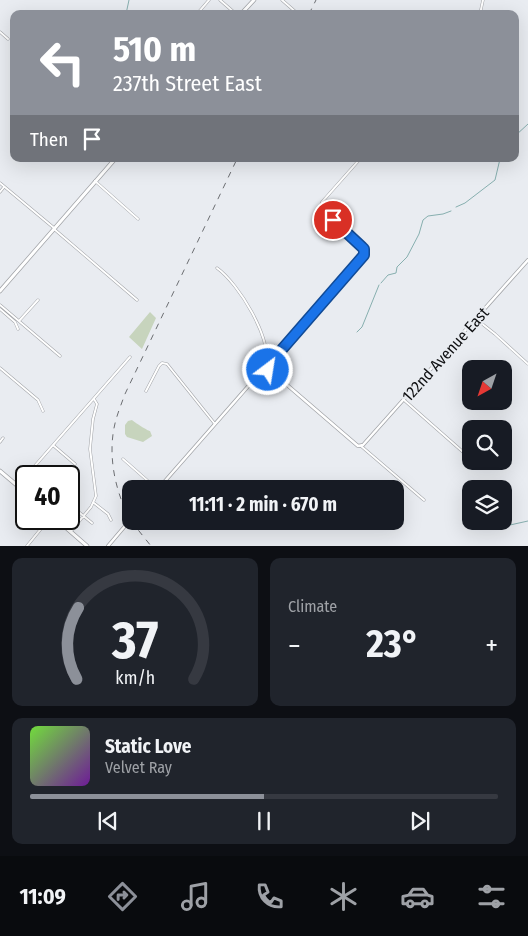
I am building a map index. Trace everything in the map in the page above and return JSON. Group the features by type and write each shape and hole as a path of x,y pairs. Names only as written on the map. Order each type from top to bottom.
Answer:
{"main road":[{"path":"245,10 254,0"},
{"path":"0,290 112,162"},
{"path":"0,471 15,484"},
{"path":"71,531 87,546"}],"street":[{"path":"200,10 209,0"},
{"path":"220,0 231,10"},
{"path":"282,0 293,10"},
{"path":"0,32 8,38"},
{"path":"165,480 361,259 364,252 362,247 321,208 322,202 357,162"},
{"path":"95,181 138,219"},
{"path":"0,183 137,300"},
{"path":"0,192 4,187"},
{"name":"122nd Avenue East","path":"361,446 365,444 528,260"},
{"path":"218,268 233,282 258,327 267,356 267,364 264,370"},
{"path":"19,321 38,300"},
{"path":"0,305 60,356"},
{"path":"0,310 15,322 18,329"},
{"path":"476,319 528,364"},
{"path":"36,465 130,357"},
{"path":"146,391 157,368 163,363 170,366 215,424"},
{"path":"0,368 38,400 43,411"},
{"path":"264,370 272,372 424,500"},
{"path":"71,531 94,503 96,494 90,449 93,419 97,404 94,399"},
{"path":"404,400 462,451"},
{"path":"0,442 4,438"},
{"path":"53,446 75,464"},
{"path":"124,459 147,480"},
{"path":"94,503 108,514 111,520"},
{"path":"80,513 92,523"},
{"path":"108,546 122,529"},
{"path":"27,546 40,530"}],"green space":[{"path":"150,312 156,318 142,349 129,337"},
{"path":"132,420 150,431 152,436 143,442 127,437 125,425 128,421"}],"waterway":[{"path":"127,10 129,0"},
{"path":"519,132 528,124"},
{"path":"456,207 465,203 495,180 499,162"},
{"path":"381,283 388,275 396,273 397,267 407,257 419,234 423,220 428,216 451,211"},
{"path":"357,332 362,327 379,285"},
{"path":"512,525 528,521"}],"railway":[{"path":"311,10 316,0"},
{"path":"122,501 117,488 112,452 116,420 125,394 236,162"},
{"path":"138,530 151,546"}],"route":[{"path":"268,370 264,370 364,255 364,249 333,220"}]}
